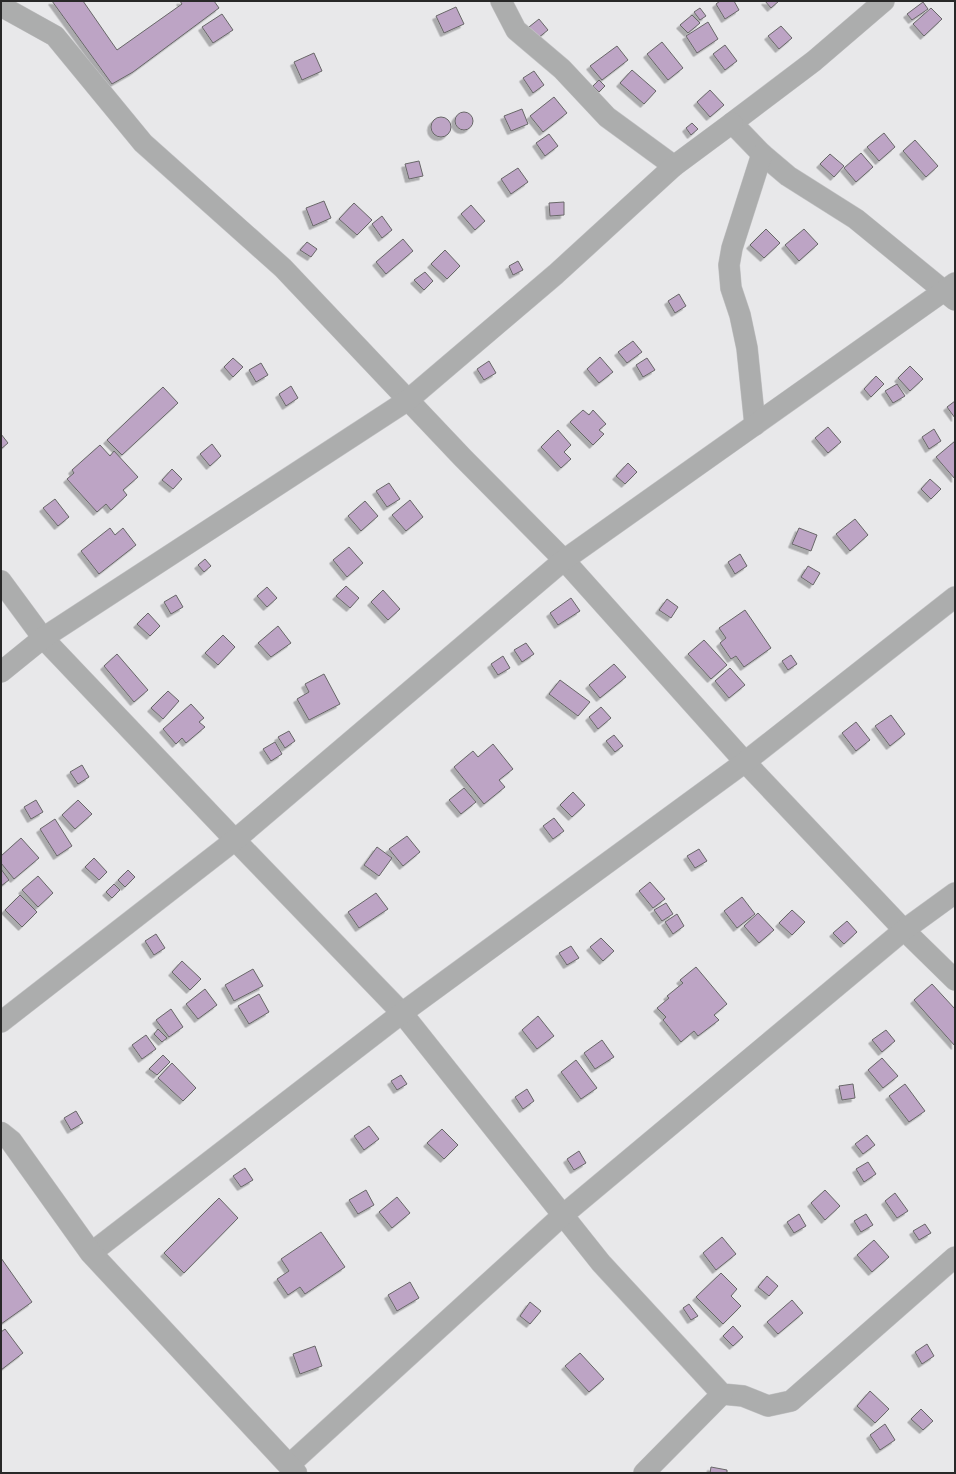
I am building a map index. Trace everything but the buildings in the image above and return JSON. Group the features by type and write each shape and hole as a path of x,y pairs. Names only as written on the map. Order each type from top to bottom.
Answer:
{"street":[{"path":"501,1 516,30 562,69 607,117 674,166"},
{"path":"1,672 43,638 408,400 556,274 674,166 814,61 884,1"},
{"path":"1,6 54,36 143,143 282,268 564,560 745,762 904,930 955,980"},
{"path":"1,1022 235,840 564,560 755,425 952,291 856,220 788,176 762,154 732,124"},
{"path":"755,425 747,348 740,315 731,288 729,265 732,248 762,154"},
{"path":"2,583 43,638 402,1013 601,1263 722,1394 743,1396 768,1406 791,1400 955,1257"},
{"path":"91,1253 402,1013 745,762 955,597"},
{"path":"1,1133 11,1141 91,1253 292,1469 563,1216 904,930 955,893"},
{"path":"644,1473 722,1394"}]}
